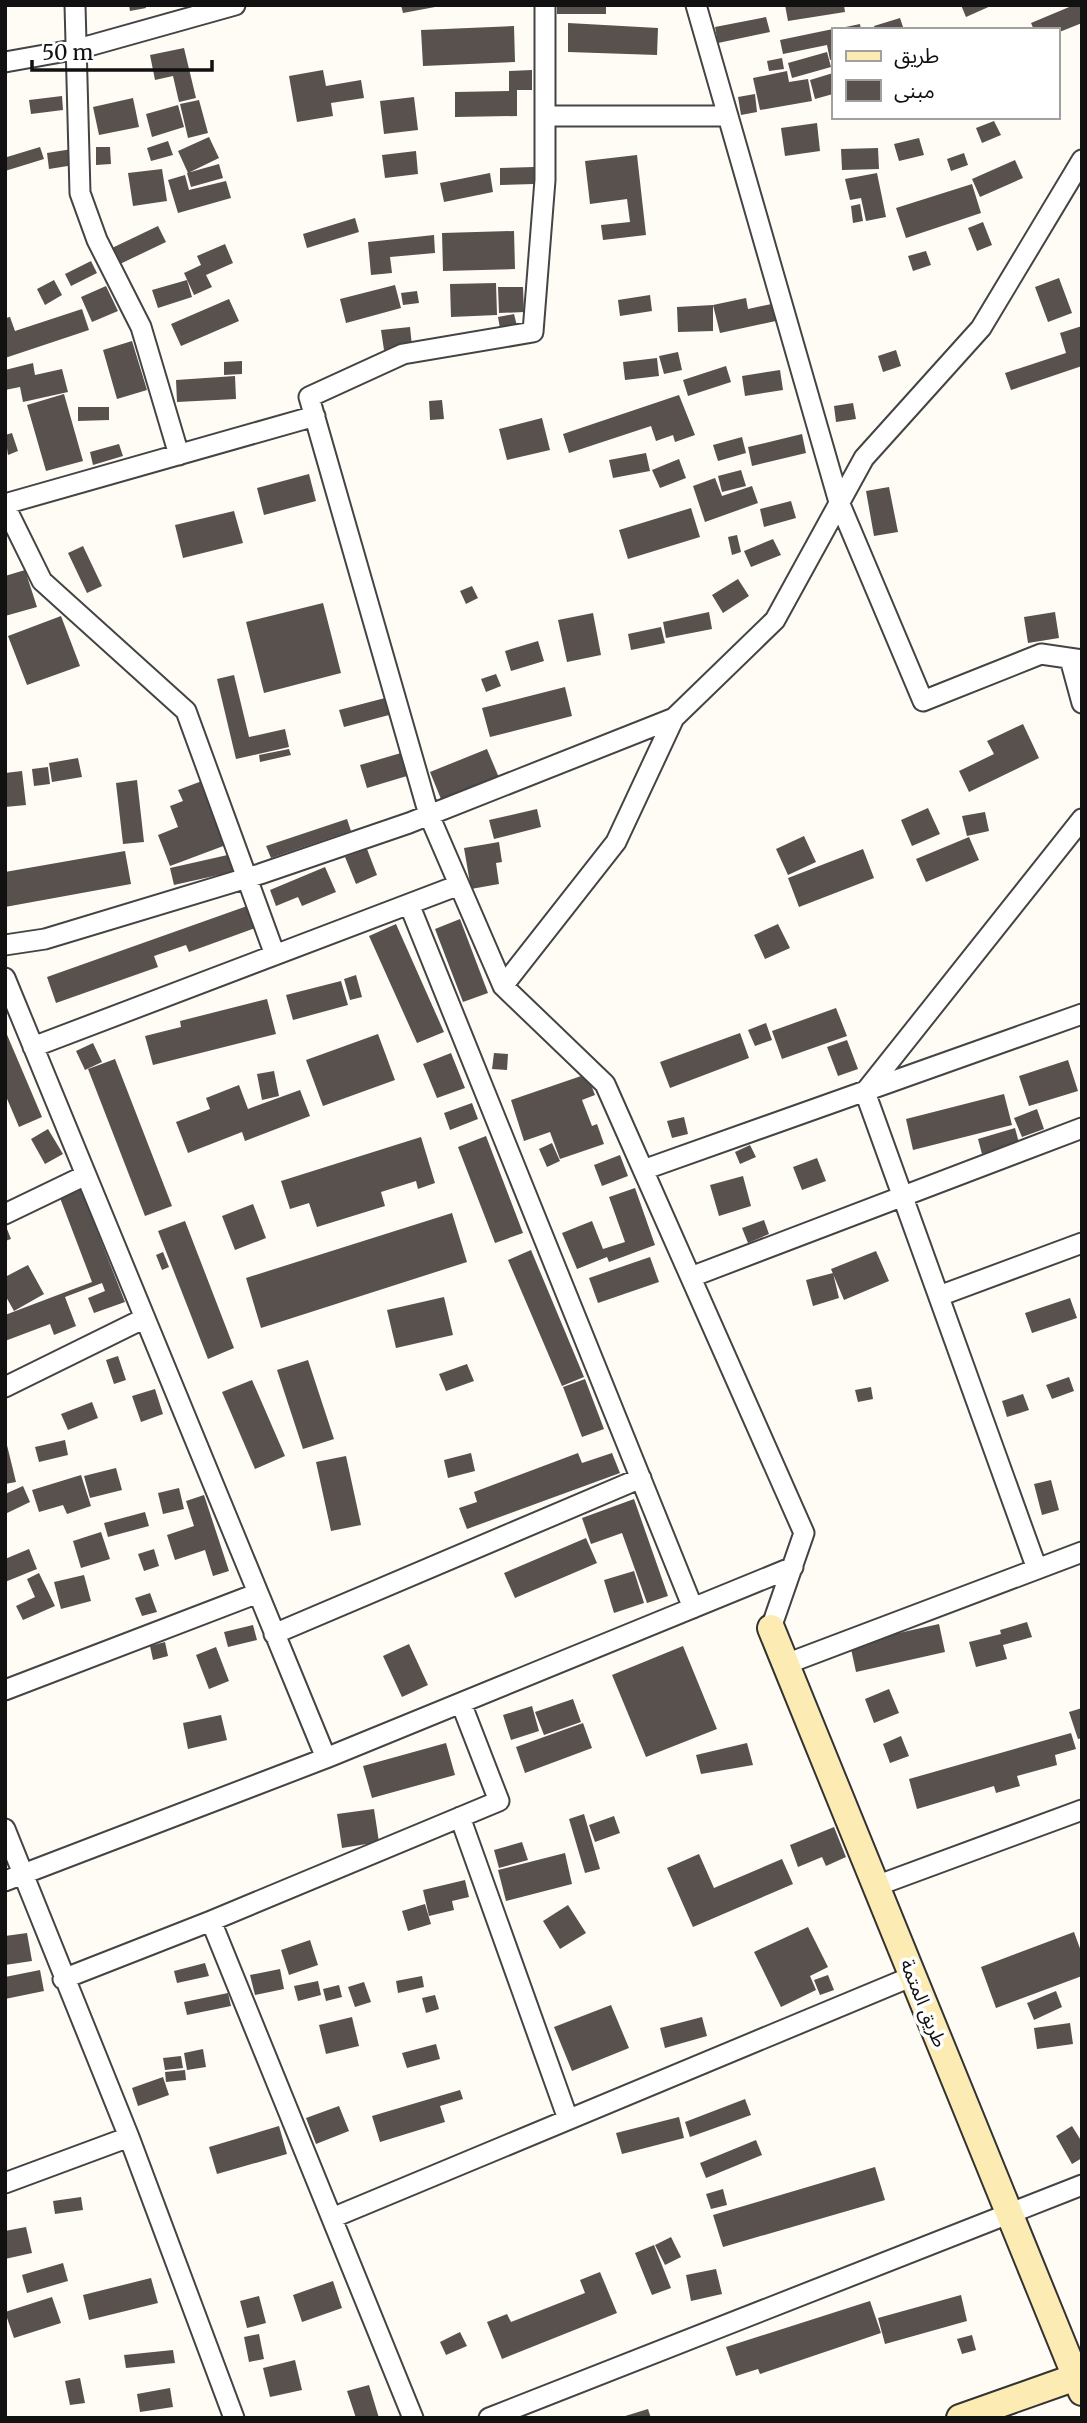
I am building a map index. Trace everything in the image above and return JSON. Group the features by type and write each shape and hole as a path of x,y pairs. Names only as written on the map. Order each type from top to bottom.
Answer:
{"street":[{"path":"75,5 80,193 97,240 141,327 179,455"},
{"path":"5,62 78,49 235,5"},
{"path":"545,5 545,180 533,332 403,354 309,397 429,815 459,885 503,986 605,1084 804,1534 771,1628"},
{"path":"696,5 839,502 923,701 1041,654 1076,659 1082,703"},
{"path":"545,116 728,116"},
{"path":"503,986 616,842 674,718 775,620 864,458 981,328 1082,160"},
{"path":"275,955 186,711 41,581 5,505 315,416"},
{"path":"5,945 45,939 246,878 429,815 674,718"},
{"path":"865,1091 1082,819"},
{"path":"33,1047 459,885"},
{"path":"409,904 693,1608"},
{"path":"5,978 326,1758"},
{"path":"643,1170 1082,1014"},
{"path":"865,1091 1037,1569"},
{"path":"691,1277 1082,1128"},
{"path":"5,1214 86,1175"},
{"path":"939,1296 1082,1243"},
{"path":"5,1387 145,1318"},
{"path":"274,1634 641,1478"},
{"path":"786,1664 1082,1552"},
{"path":"14,1879 326,1758 793,1567"},
{"path":"5,1690 258,1592"},
{"name":"طريق المتمة","path":"771,1628 1079,2384"},
{"path":"63,1979 211,1921 499,1801 461,1703"},
{"path":"876,1886 1082,1810"},
{"path":"460,1817 569,2119"},
{"path":"5,1829 14,1879 63,1979 129,2137 234,2418"},
{"path":"211,1921 413,2418"},
{"path":"332,2218 913,1976"},
{"path":"5,2183 129,2137"},
{"path":"489,2418 1082,2185"},
{"path":"960,2418 1079,2384"}],"building":[{"path":"129,5 145,5 146,8 130,11"},
{"path":"401,5 435,5 435,7 403,13"},
{"path":"557,5 606,5 606,14 557,14"},
{"path":"785,5 844,5 845,12 788,21"},
{"path":"961,5 993,5 966,17"},
{"path":"1074,5 1082,5 1082,23 1059,32 1059,28 1033,28 1031,23"},
{"path":"766,17 770,32 718,43 715,27"},
{"path":"900,18 903,28 874,28"},
{"path":"568,23 658,28 657,55 568,52"},
{"path":"860,24 861,28 841,28"},
{"path":"514,26 515,62 423,66 421,30"},
{"path":"832,29 832,60 827,45 783,54 780,40"},
{"path":"184,48 196,98 179,102 173,76 155,80 150,55"},
{"path":"827,52 831,67 792,78 788,63"},
{"path":"782,58 784,69 769,71 767,61"},
{"path":"323,70 326,86 361,80 364,98 331,103 333,116 297,122 289,76"},
{"path":"532,70 532,90 517,90 517,116 455,117 455,92 509,91 509,71"},
{"path":"787,71 789,82 808,79 812,101 760,110 753,78"},
{"path":"832,73 832,94 815,99 810,80"},
{"path":"755,94 757,112 741,115 738,97"},
{"path":"62,96 63,110 31,114 29,100"},
{"path":"414,97 418,130 384,134 380,101"},
{"path":"133,98 139,127 99,135 93,107"},
{"path":"199,100 208,133 188,138 180,104"},
{"path":"178,105 184,127 152,137 146,114"},
{"path":"994,121 1001,135 982,143 976,128"},
{"path":"817,123 820,151 785,156 781,128"},
{"path":"209,137 219,158 188,173 178,151"},
{"path":"919,138 924,155 899,161 894,144"},
{"path":"168,141 173,155 151,161 147,148"},
{"path":"40,147 44,159 5,171 5,152 7,157"},
{"path":"96,147 110,147 111,164 96,165"},
{"path":"878,148 879,169 842,170 841,149"},
{"path":"72,149 74,165 49,169 47,153"},
{"path":"416,151 418,174 385,178 382,155"},
{"path":"964,153 968,165 951,171 947,159"},
{"path":"637,155 646,235 603,240 601,225 630,222 627,199 590,204 585,161"},
{"path":"1015,160 1023,178 980,197 972,179"},
{"path":"219,164 223,178 191,187 187,173"},
{"path":"534,167 534,184 500,185 500,168"},
{"path":"162,169 167,201 133,206 128,173"},
{"path":"490,173 493,192 444,202 440,183"},
{"path":"877,173 886,217 866,221 861,198 850,200 845,179"},
{"path":"185,175 189,190 226,181 231,198 178,213 168,180"},
{"path":"972,184 981,213 906,238 896,208"},
{"path":"860,204 863,221 853,223 851,206"},
{"path":"355,218 359,232 307,248 303,234"},
{"path":"983,222 992,245 977,251 968,228"},
{"path":"158,226 166,242 120,264 112,248"},
{"path":"514,231 515,269 443,271 442,233"},
{"path":"434,235 435,253 390,257 392,273 371,275 368,242"},
{"path":"225,244 233,263 206,275 212,287 194,295 184,273 201,265 197,256"},
{"path":"926,251 931,265 913,271 908,256"},
{"path":"91,261 97,273 71,286 65,274"},
{"path":"1059,278 1072,313 1048,322 1035,287"},
{"path":"54,280 62,295 45,305 37,289"},
{"path":"187,280 192,297 158,308 152,290"},
{"path":"496,283 497,315 451,317 450,284"},
{"path":"395,285 401,308 346,323 340,299"},
{"path":"106,286 118,311 92,322 81,297"},
{"path":"498,287 523,287 524,312 499,313"},
{"path":"417,291 419,303 403,305 401,293"},
{"path":"650,295 652,311 620,316 618,300"},
{"path":"746,298 748,309 781,302 785,319 720,333 713,305"},
{"path":"229,299 239,321 181,346 171,324"},
{"path":"713,305 713,331 678,332 677,307"},
{"path":"82,309 89,330 5,358 5,318 10,317 15,331"},
{"path":"514,314 518,330 501,334 498,317"},
{"path":"1082,326 1082,366 1011,390 1005,373 1066,353 1060,333"},
{"path":"410,327 412,346 384,350 381,330"},
{"path":"132,341 147,390 117,399 103,350"},
{"path":"896,350 901,366 883,372 878,356"},
{"path":"678,352 682,370 664,374 659,356"},
{"path":"657,358 659,376 625,380 623,362"},
{"path":"242,361 242,374 224,375 224,362"},
{"path":"33,363 35,375 62,369 68,392 23,402 20,387 5,390 5,370"},
{"path":"726,366 731,382 688,396 683,380"},
{"path":"780,370 783,390 745,396 742,376"},
{"path":"235,376 236,399 177,402 176,380"},
{"path":"64,394 83,461 46,471 27,405"},
{"path":"679,395 695,435 675,442 673,435 656,441 651,426 569,453 563,434"},
{"path":"442,400 444,419 430,420 429,401"},
{"path":"853,403 856,419 836,422 834,406"},
{"path":"78,407 109,407 109,420 78,421"},
{"path":"542,418 550,450 507,460 499,429"},
{"path":"12,433 18,451 8,455 5,435"},
{"path":"802,434 806,453 752,466 748,447"},
{"path":"742,437 746,453 718,461 713,445"},
{"path":"119,444 123,456 93,465 90,452"},
{"path":"646,453 650,471 613,478 609,460"},
{"path":"679,459 686,478 660,488 652,470"},
{"path":"741,470 746,486 722,492 718,476"},
{"path":"309,474 316,501 264,515 257,488"},
{"path":"715,478 722,496 752,486 758,503 705,522 693,486"},
{"path":"889,487 898,532 874,536 866,491"},
{"path":"791,501 796,518 764,527 760,509"},
{"path":"691,508 700,537 628,559 619,530"},
{"path":"234,511 243,543 183,558 175,525"},
{"path":"737,535 741,552 732,555 728,537"},
{"path":"773,539 781,555 751,567 744,551"},
{"path":"83,546 102,586 87,593 68,553"},
{"path":"25,570 37,607 5,616 5,576"},
{"path":"738,579 749,596 723,613 712,595"},
{"path":"472,586 478,598 466,604 460,591"},
{"path":"323,603 341,673 264,693 246,622"},
{"path":"709,612 712,629 666,638 663,622"},
{"path":"1055,612 1059,638 1028,643 1024,617"},
{"path":"593,613 601,655 567,662 558,620"},
{"path":"61,616 80,666 27,685 8,636"},
{"path":"661,627 665,643 631,650 628,634"},
{"path":"538,641 544,661 511,671 505,651"},
{"path":"496,674 501,686 486,692 481,679"},
{"path":"234,675 249,737 285,729 289,747 236,759 217,679"},
{"path":"565,687 572,716 490,737 482,708"},
{"path":"385,698 389,715 344,727 339,710"},
{"path":"1023,724 1039,758 969,792 959,771 994,754 987,741"},
{"path":"289,749 291,755 260,762 259,755"},
{"path":"487,749 500,780 443,804 430,772"},
{"path":"401,753 407,776 367,788 360,765"},
{"path":"78,758 82,777 52,782 49,763"},
{"path":"48,767 50,784 34,786 32,769"},
{"path":"22,771 26,805 5,807 5,773"},
{"path":"137,780 144,842 123,844 116,783"},
{"path":"202,781 226,845 170,866 158,835 178,827 170,806 183,801 178,790"},
{"path":"928,808 940,834 912,846 901,820"},
{"path":"537,809 541,827 494,839 489,820"},
{"path":"985,812 989,831 967,836 962,816"},
{"path":"347,819 351,831 271,858 266,846"},
{"path":"804,836 816,862 788,875 776,849"},
{"path":"969,837 979,860 926,882 916,859"},
{"path":"499,842 502,862 496,863 499,884 471,889 464,848"},
{"path":"367,849 377,875 356,884 345,857"},
{"path":"863,849 874,878 799,907 788,878"},
{"path":"125,851 131,884 5,907 5,872"},
{"path":"232,854 236,871 174,885 170,868"},
{"path":"325,867 336,892 302,906 298,897 276,906 270,890"},
{"path":"250,905 258,927 189,952 186,945 154,956 158,967 56,1003 47,977"},
{"path":"460,919 488,993 463,1002 435,929"},
{"path":"396,924 444,1032 417,1043 369,936"},
{"path":"778,924 790,948 765,959 754,935"},
{"path":"356,975 362,997 350,1000 344,979"},
{"path":"341,981 348,1005 293,1020 286,995"},
{"path":"267,999 276,1034 153,1065 145,1036 181,1027 180,1021"},
{"path":"836,1008 847,1036 782,1059 772,1031"},
{"path":"766,1023 772,1040 755,1046 748,1030"},
{"path":"5,1030 42,1117 19,1127 5,1094"},
{"path":"740,1033 749,1058 670,1088 660,1062"},
{"path":"378,1034 395,1080 323,1106 306,1060"},
{"path":"847,1040 858,1069 838,1076 827,1047"},
{"path":"93,1043 102,1062 85,1070 76,1051"},
{"path":"451,1053 465,1088 437,1098 423,1064"},
{"path":"494,1053 508,1054 507,1070 492,1069"},
{"path":"115,1059 172,1206 145,1216 88,1069"},
{"path":"1068,1060 1078,1091 1029,1106 1019,1076"},
{"path":"274,1071 279,1096 262,1100 257,1074"},
{"path":"587,1074 595,1095 582,1100 592,1126 597,1124 604,1144 560,1159 550,1132 524,1141 511,1100"},
{"path":"239,1085 248,1109 300,1090 310,1116 245,1141 242,1132 188,1153 176,1122 210,1109 206,1098"},
{"path":"1004,1094 1012,1125 913,1150 906,1119"},
{"path":"472,1103 478,1119 450,1130 444,1113"},
{"path":"1037,1109 1044,1129 1022,1137 1014,1118"},
{"path":"684,1117 688,1134 672,1138 667,1121"},
{"path":"1015,1128 1019,1143 982,1154 978,1139"},
{"path":"48,1129 63,1154 45,1164 31,1139"},
{"path":"486,1136 523,1233 495,1243 458,1147"},
{"path":"421,1137 435,1183 418,1189 416,1181 381,1192 385,1206 317,1227 309,1203 290,1209 281,1181"},
{"path":"552,1143 560,1161 547,1167 539,1149"},
{"path":"750,1145 756,1157 740,1164 735,1152"},
{"path":"620,1155 628,1176 602,1186 594,1165"},
{"path":"817,1158 826,1181 802,1190 793,1167"},
{"path":"743,1176 751,1206 719,1216 710,1185"},
{"path":"635,1188 655,1245 609,1262 607,1257 577,1269 562,1233 592,1221 603,1249 625,1242 609,1197"},
{"path":"81,1190 125,1302 94,1313 88,1298 105,1291 102,1283 65,1297 76,1326 54,1335 50,1324 5,1341 5,1315 92,1282 60,1198"},
{"path":"253,1204 266,1238 235,1250 222,1216"},
{"path":"452,1213 467,1262 261,1328 246,1278"},
{"path":"764,1220 769,1234 748,1243 742,1228"},
{"path":"185,1221 234,1348 208,1359 158,1231"},
{"path":"5,1224 11,1239 5,1241"},
{"path":"531,1250 584,1377 562,1386 508,1260"},
{"path":"876,1251 889,1281 844,1300 831,1269"},
{"path":"163,1252 169,1267 162,1270 156,1255"},
{"path":"650,1257 659,1282 598,1303 589,1278"},
{"path":"28,1265 44,1294 14,1311 5,1295 5,1277"},
{"path":"833,1273 839,1298 813,1306 806,1280"},
{"path":"444,1297 453,1335 396,1348 387,1310"},
{"path":"1070,1298 1077,1318 1032,1333 1025,1313"},
{"path":"118,1356 126,1380 114,1384 106,1360"},
{"path":"308,1360 334,1439 303,1449 277,1370"},
{"path":"467,1364 474,1381 446,1391 439,1374"},
{"path":"1069,1377 1074,1391 1052,1399 1046,1385"},
{"path":"585,1379 604,1429 582,1437 563,1387"},
{"path":"252,1380 285,1456 255,1469 222,1392"},
{"path":"871,1387 873,1399 858,1402 855,1390"},
{"path":"155,1389 163,1414 141,1422 132,1396"},
{"path":"1023,1394 1029,1410 1007,1417 1002,1401"},
{"path":"92,1402 98,1418 68,1430 61,1414"},
{"path":"5,1437 16,1482 5,1484"},
{"path":"65,1440 68,1455 39,1462 35,1447"},
{"path":"471,1453 475,1471 448,1478 444,1460"},
{"path":"578,1453 582,1463 612,1453 620,1473 467,1529 459,1508 477,1502 474,1492"},
{"path":"346,1456 361,1525 331,1531 316,1462"},
{"path":"116,1468 122,1490 90,1498 84,1476"},
{"path":"81,1475 91,1506 67,1514 63,1505 39,1512 32,1490"},
{"path":"1051,1480 1059,1510 1042,1515 1034,1484"},
{"path":"23,1486 30,1502 5,1514 5,1494"},
{"path":"179,1488 184,1509 163,1514 158,1493"},
{"path":"204,1495 229,1571 213,1576 205,1550 175,1560 167,1535 194,1526 186,1501"},
{"path":"634,1499 668,1596 647,1603 622,1533 591,1544 582,1518"},
{"path":"145,1512 149,1526 108,1537 104,1523"},
{"path":"101,1532 110,1559 81,1568 73,1541"},
{"path":"586,1538 597,1563 515,1598 504,1573"},
{"path":"29,1549 37,1569 5,1582 5,1559"},
{"path":"154,1549 159,1566 144,1571 138,1554"},
{"path":"634,1571 644,1603 614,1613 604,1580"},
{"path":"39,1573 55,1606 23,1620 16,1606 35,1597 27,1579"},
{"path":"84,1575 91,1601 61,1609 54,1582"},
{"path":"150,1593 157,1612 142,1616 135,1598"},
{"path":"1027,1622 1032,1637 1003,1645 1007,1659 976,1667 969,1642 1001,1634 1000,1630"},
{"path":"939,1624 945,1652 856,1672 850,1644"},
{"path":"253,1625 257,1640 228,1647 224,1632"},
{"path":"165,1642 168,1656 153,1660 150,1646"},
{"path":"409,1644 428,1685 402,1697 383,1656"},
{"path":"683,1646 717,1729 646,1757 612,1675"},
{"path":"216,1647 229,1681 209,1689 196,1655"},
{"path":"889,1689 899,1713 874,1723 865,1699"},
{"path":"573,1699 581,1722 544,1735 535,1712"},
{"path":"532,1706 539,1731 511,1740 503,1715"},
{"path":"1082,1708 1082,1738 1078,1739 1069,1712"},
{"path":"221,1715 227,1740 188,1749 183,1723"},
{"path":"583,1723 592,1748 525,1773 516,1747"},
{"path":"1071,1733 1076,1749 1055,1755 1057,1765 1017,1776 1020,1786 996,1793 994,1786 917,1809 909,1779"},
{"path":"901,1736 909,1756 890,1763 883,1744"},
{"path":"446,1743 455,1775 372,1798 363,1766"},
{"path":"747,1743 753,1765 701,1774 696,1755"},
{"path":"374,1809 379,1842 342,1848 337,1814"},
{"path":"584,1814 600,1869 585,1873 569,1819"},
{"path":"614,1816 620,1833 595,1842 589,1825"},
{"path":"834,1827 846,1857 826,1866 822,1857 798,1867 790,1845"},
{"path":"522,1842 528,1860 499,1868 494,1850"},
{"path":"565,1853 572,1884 506,1901 498,1870"},
{"path":"699,1854 714,1888 782,1859 793,1884 693,1927 667,1868"},
{"path":"465,1880 469,1897 452,1901 454,1910 429,1916 423,1890"},
{"path":"425,1904 431,1924 408,1931 402,1911"},
{"path":"568,1905 586,1933 560,1949 543,1921"},
{"path":"808,1927 828,1967 810,1976 816,1990 781,2007 754,1952"},
{"path":"1074,1932 1082,1954 1082,1976 996,2008 981,1967"},
{"path":"27,1933 32,1961 5,1965 5,1936"},
{"path":"310,1940 318,1965 289,1975 281,1950"},
{"path":"205,1963 209,1976 177,1983 174,1971"},
{"path":"280,1969 284,1989 255,1995 250,1975"},
{"path":"40,1970 44,1991 5,1999 5,1977"},
{"path":"828,1975 834,1990 820,1995 814,1980"},
{"path":"422,1976 424,1987 398,1993 396,1981"},
{"path":"318,1981 321,1995 298,2001 294,1986"},
{"path":"364,1982 371,2002 355,2007 348,1987"},
{"path":"339,1985 342,1997 326,2001 323,1989"},
{"path":"1056,1991 1062,2007 1034,2020 1027,2003"},
{"path":"228,1993 231,2006 187,2015 184,2002"},
{"path":"435,1995 439,2009 426,2013 422,1998"},
{"path":"611,2005 629,2048 572,2071 554,2027"},
{"path":"352,2017 359,2046 326,2054 319,2025"},
{"path":"702,2017 707,2036 665,2048 660,2028"},
{"path":"1070,2023 1073,2044 1037,2049 1034,2028"},
{"path":"436,2044 440,2059 407,2068 402,2053"},
{"path":"203,2049 206,2067 187,2070 184,2053"},
{"path":"181,2056 183,2068 165,2070 163,2058"},
{"path":"185,2070 186,2080 166,2082 165,2072"},
{"path":"163,2077 169,2095 138,2106 132,2088"},
{"path":"460,2090 463,2099 440,2106 445,2122 380,2142 372,2116"},
{"path":"745,2099 751,2115 690,2137 685,2122"},
{"path":"339,2106 349,2131 316,2144 306,2118"},
{"path":"679,2117 684,2138 622,2154 616,2133"},
{"path":"279,2126 287,2154 217,2174 209,2147"},
{"path":"1072,2126 1082,2142 1082,2158 1072,2164 1056,2136"},
{"path":"756,2140 762,2155 706,2178 700,2163"},
{"path":"875,2167 885,2200 723,2247 713,2215"},
{"path":"723,2189 727,2205 711,2209 706,2194"},
{"path":"81,2197 83,2210 55,2214 53,2201"},
{"path":"26,2227 32,2253 5,2259 5,2231"},
{"path":"671,2237 681,2257 665,2265 655,2245"},
{"path":"654,2245 671,2288 652,2295 635,2253"},
{"path":"63,2263 68,2281 27,2293 22,2275"},
{"path":"716,2269 722,2294 691,2301 686,2275"},
{"path":"600,2272 617,2313 502,2359 487,2322 507,2314 511,2322 585,2293 580,2280"},
{"path":"151,2278 158,2303 89,2320 83,2295"},
{"path":"333,2281 342,2308 302,2322 293,2295"},
{"path":"961,2295 967,2321 885,2344 878,2318"},
{"path":"259,2296 266,2323 247,2328 240,2301"},
{"path":"52,2297 61,2323 14,2338 5,2312"},
{"path":"870,2301 881,2333 760,2374 758,2369 736,2376 726,2347"},
{"path":"460,2332 467,2346 446,2355 440,2342"},
{"path":"259,2334 264,2359 249,2362 244,2337"},
{"path":"972,2335 976,2350 962,2354 957,2339"},
{"path":"173,2350 175,2363 126,2368 124,2355"},
{"path":"295,2360 302,2390 270,2397 263,2368"},
{"path":"80,2378 85,2403 70,2405 65,2381"},
{"path":"369,2385 379,2418 356,2418 347,2391"},
{"path":"170,2388 173,2407 140,2412 137,2394"},
{"path":"648,2409 651,2418 622,2418 622,2417"}]}
